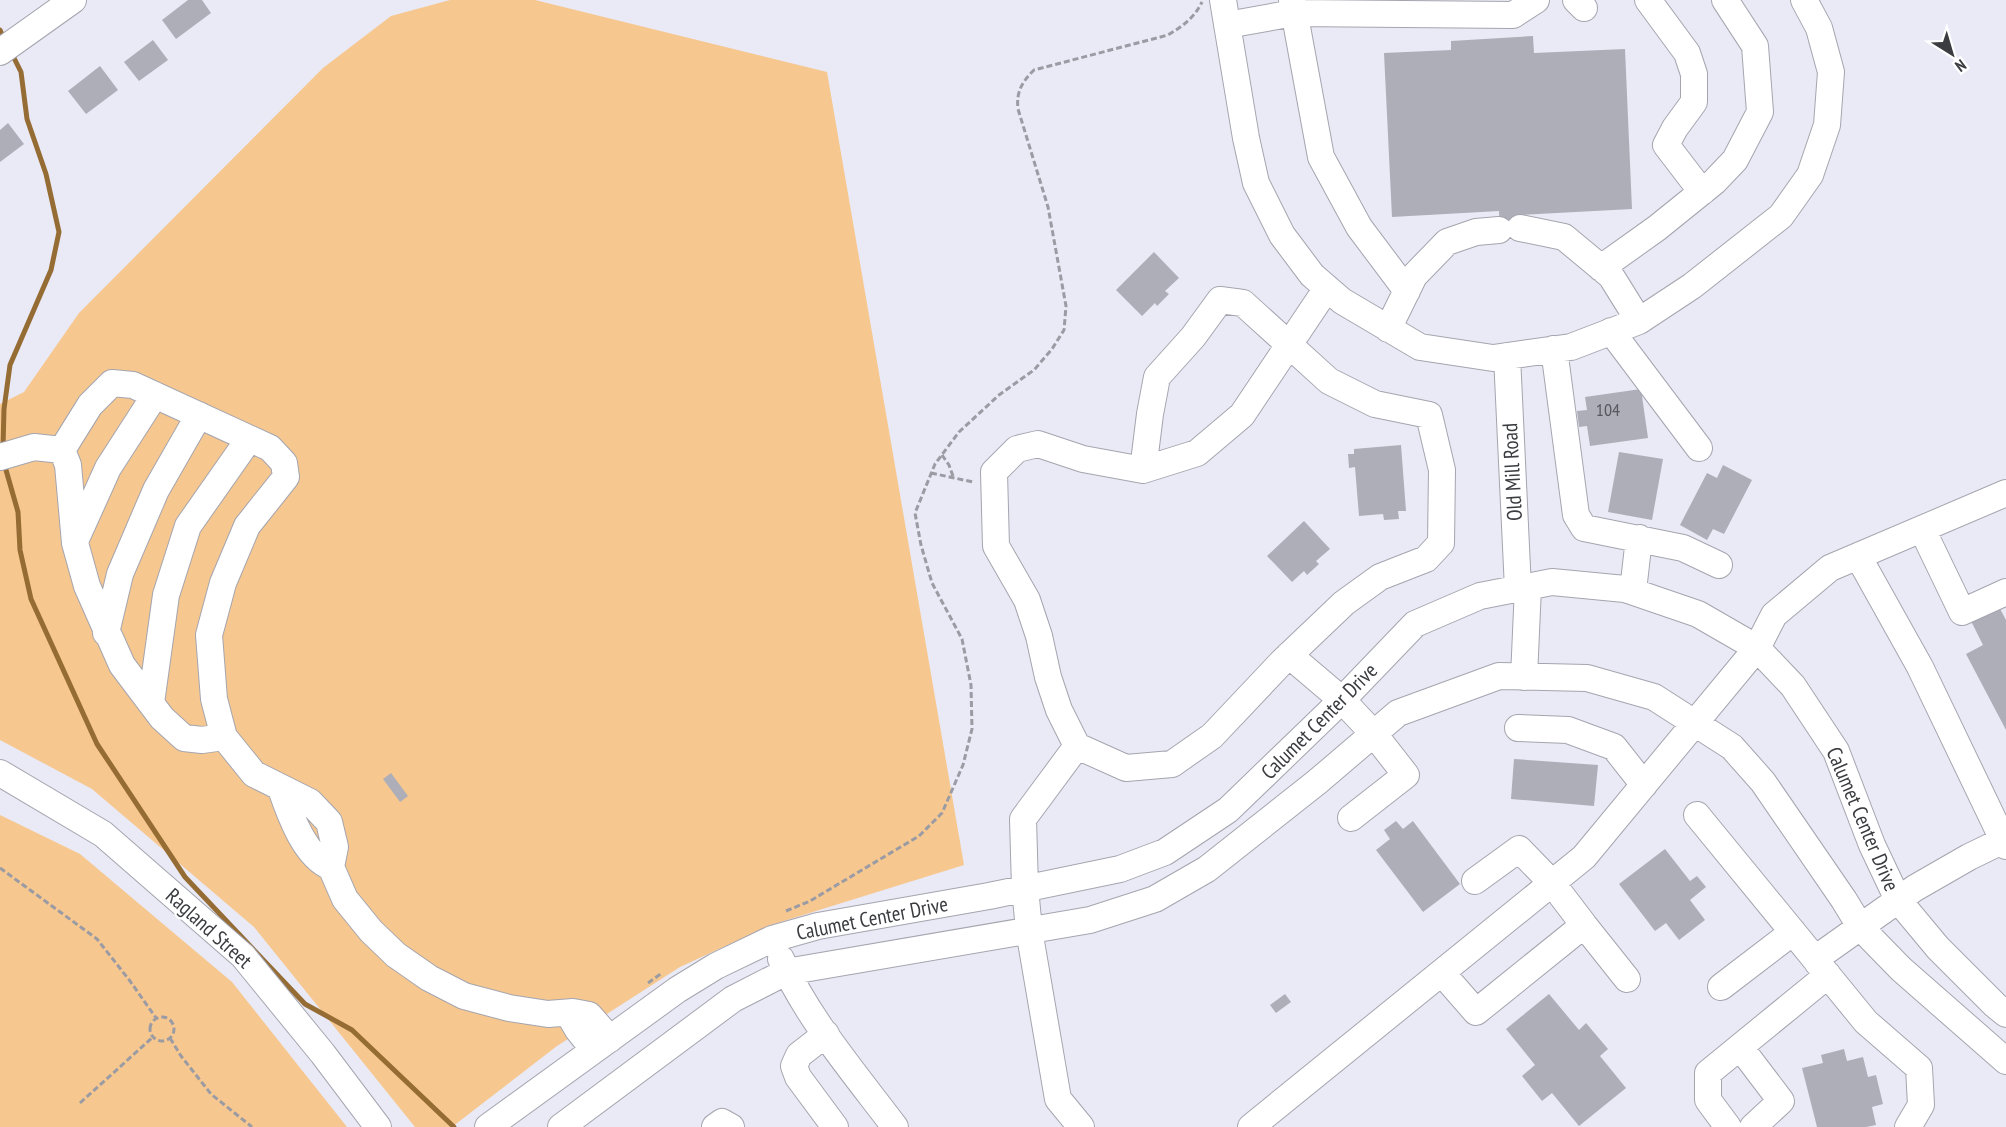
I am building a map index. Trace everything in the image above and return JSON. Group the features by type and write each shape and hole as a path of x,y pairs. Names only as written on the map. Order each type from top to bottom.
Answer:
{"street":[{"path":"0,52 73,0"},
{"path":"1223,0 1246,138 1256,183 1282,235 1312,274 1342,301 1388,329 1420,347 1493,358 1571,347 1640,321 1692,286 1781,216 1810,175 1827,125 1831,72 1819,28 1804,0"},
{"path":"1227,25 1293,6 1415,7 1513,15 1536,0"},
{"path":"1648,0 1687,53 1694,74 1694,102 1666,145 1702,192"},
{"path":"1601,268 1702,192 1735,160 1760,112 1755,46 1725,0"},
{"path":"1293,6 1321,157 1359,227 1407,291"},
{"path":"1388,329 1414,276 1447,242 1476,232 1510,229 1564,237 1611,276 1640,321"},
{"path":"1143,470 1157,377 1193,337 1220,300 1243,303 1290,344 1329,381 1376,404 1429,415 1442,470 1441,543 1426,560 1380,577 1344,603 1212,736 1172,764 1126,768 1077,746 1059,710 1027,600 996,546 994,472 1017,449 1038,444 1083,459 1143,470 1197,453 1242,415 1290,344 1328,288"},
{"path":"1611,332 1699,448"},
{"path":"1554,349 1576,515 1584,528 1683,548 1719,565"},
{"name":"Old Mill Road","path":"1507,356 1523,588 1524,676"},
{"path":"62,450 90,405 112,383 133,385 270,448 284,463 286,477 247,526 223,583 209,635 214,699 225,737 254,774 281,789 290,814 311,853 322,864 331,867 345,899 371,931 396,955 429,978 464,996 510,1008 548,1014 573,1012 589,1015 602,1045"},
{"path":"75,543 108,468 155,395"},
{"path":"106,633 120,574 156,490 199,415"},
{"path":"151,703 166,595 188,526 249,439"},
{"path":"0,458 34,447 62,450"},
{"path":"62,450 68,465 75,543 87,586 122,665 162,718 184,738 202,740 225,737"},
{"path":"1251,1127 1584,857 1757,648 1774,615 1830,568 2006,493"},
{"path":"1922,529 1962,612 2006,592"},
{"path":"1633,591 1639,538"},
{"path":"1728,1127 1708,1100 1708,1073 1740,1047 1861,928 1898,900 1969,857 2005,842 1920,667 1858,556"},
{"name":"Calumet Center Drive","path":"488,1127 677,990 775,927 818,926 1025,888 1120,869 1165,852 1228,810 1342,700 1415,624 1480,596 1552,582 1633,591 1698,614 1757,648 1793,686 1836,751 1872,845 1898,900 1938,948 2006,1014"},
{"path":"1289,656 1342,700 1374,734 1406,775 1352,818"},
{"name":"Calumet Center Drive","path":"561,1127 733,999 786,972 1090,920 1155,900 1207,869 1317,782 1398,713 1499,676 1587,678 1654,697 1732,747 1763,783 1861,928 1901,969 2006,1061"},
{"path":"1518,728 1568,730 1614,747 1644,785"},
{"path":"1077,746 1023,819 1029,930 1058,1099 1081,1127"},
{"name":"Ragland Street","path":"0,773 103,834 243,956 323,1054 378,1127"},
{"path":"1698,815 1866,1022 1919,1068 1915,1116"},
{"path":"1174,846 1193,878"},
{"path":"1475,881 1519,849 1552,883 1627,979"},
{"path":"1442,973 1476,1012 1584,925"},
{"path":"775,927 786,972 826,1034 895,1127"},
{"path":"1721,987 1793,932"},
{"path":"826,1034 799,1055 794,1066 798,1077 835,1127"},
{"path":"1740,1047 1781,1101 1753,1127"},
{"path":"715,1127 722,1122 731,1127"}],"path":[{"path":"775,927 810,901 920,836 942,813 963,765 972,729 971,685 962,639 932,583 915,513 931,473 959,432 991,402 1034,370 1064,330 1066,306 1048,207 1018,109 1017,97 1023,80 1034,70 1168,35 1186,25 1202,0"},
{"path":"942,455 954,478"},
{"path":"931,473 994,485"},
{"path":"0,868 97,939 156,1018"},
{"path":"647,983 666,971"},
{"path":"164,1017 171,1020 174,1031 170,1038 159,1041 153,1037 150,1027 156,1018 164,1017"},
{"path":"80,1103 153,1037"},
{"path":"170,1038 181,1056 212,1094 252,1127"}],"shaded area":[{"path":"450,0 535,0 827,72 964,865 771,925 680,967 557,1046 452,1127 415,1127 254,927 92,789 0,740 0,404 24,392 79,313 323,68 391,16"},
{"path":"0,815 80,854 232,982 347,1127 0,1127"}],"building":[{"path":"188,0 202,0 211,13 176,39 162,20"},
{"path":"1533,36 1534,53 1625,49 1632,209 1519,215 1520,236 1500,237 1499,211 1392,217 1384,53 1451,50 1451,41"},
{"path":"153,40 168,60 139,81 124,62"},
{"path":"100,66 118,90 86,114 68,91"},
{"path":"8,123 24,144 0,162 0,130"},
{"path":"1154,252 1179,278 1165,291 1169,294 1157,306 1155,303 1142,316 1116,290"},
{"path":"1641,389 1648,438 1590,446 1587,426 1579,427 1577,411 1587,410 1585,397"},
{"path":"1401,445 1406,511 1398,511 1399,519 1384,520 1383,514 1359,516 1355,467 1349,468 1348,454 1354,454 1354,449"},
{"path":"1619,452 1663,459 1652,520 1608,512"},
{"path":"1723,465 1752,480 1724,534 1713,529 1707,540 1680,525 1707,473 1717,478"},
{"path":"1304,521 1330,549 1316,561 1319,564 1307,575 1304,571 1292,582 1267,556"},
{"path":"1997,603 2006,620 2006,730 1966,654 1983,645 1969,617"},
{"path":"1514,759 1598,765 1594,806 1511,799"},
{"path":"391,773 408,796 400,802 383,779"},
{"path":"1396,821 1403,829 1413,821 1460,884 1423,912 1376,850 1390,839 1384,830"},
{"path":"1665,849 1690,881 1697,876 1706,887 1690,900 1705,920 1679,940 1666,923 1655,931 1619,884"},
{"path":"1285,994 1291,1002 1276,1013 1270,1005"},
{"path":"1549,994 1579,1030 1586,1023 1608,1049 1600,1056 1626,1088 1579,1126 1552,1093 1542,1101 1522,1076 1535,1065 1506,1029"},
{"path":"1844,1049 1847,1061 1863,1057 1868,1077 1876,1075 1883,1104 1872,1107 1876,1125 1817,1127 1802,1068 1823,1063 1821,1055"}],"waterway":[{"path":"0,30 5,41"},
{"path":"3,448 4,409 10,365 51,270 59,232 46,174 27,119 21,72 11,52"},
{"path":"4,463 18,512 20,550 31,599 97,744 185,877 305,1004 352,1030 454,1127"}]}
